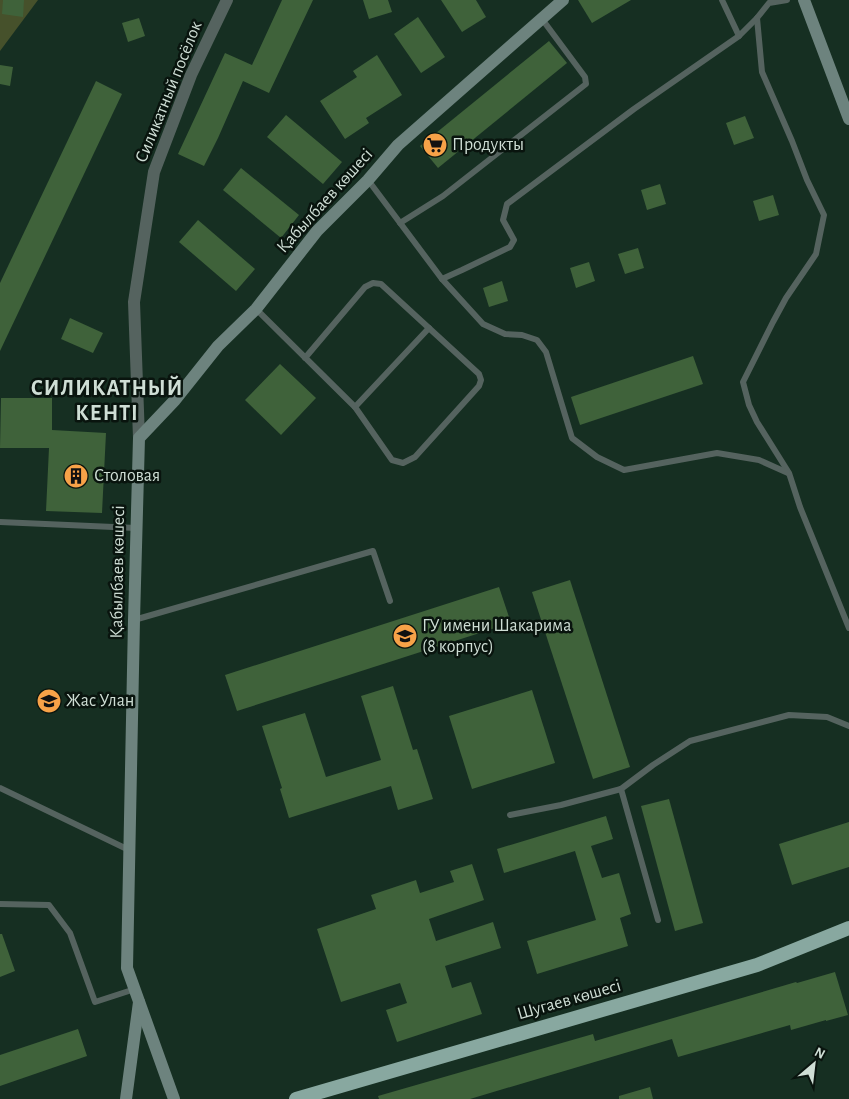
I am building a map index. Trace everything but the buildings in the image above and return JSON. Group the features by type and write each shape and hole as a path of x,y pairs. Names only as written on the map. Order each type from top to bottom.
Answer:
{"highway":[{"name":"Шугаев көшесі","path":"296,1099 757,965 849,928"}],"main road":[{"name":"Қабылбаев көшесі","path":"174,1099 127,968 139,438 175,400 218,346 256,309 317,231 368,180 398,145 563,0"},
{"path":"804,0 849,119"},
{"path":"126,1099 137,995"}],"street":[{"name":"Силикатный посёлок","path":"139,438 134,302 154,172 191,75 227,0"}],"lane":[{"path":"722,0 739,36"},
{"path":"442,279 510,247 514,240 503,220 507,204 634,108 739,36 769,3 787,0"},
{"path":"757,18 762,72 792,140 807,180 824,215 816,254 782,306 743,382 749,405 757,422 789,473 800,507 849,628"},
{"path":"400,223 443,196 586,84 585,77 542,19"},
{"path":"368,180 442,279 483,324 505,334 522,335 537,340 546,352 572,438 598,457 624,470 717,453 759,460 789,473"},
{"path":"256,309 305,358 354,407 392,460 403,463 415,457 480,386 481,380 478,374 381,284 373,283 365,287 305,358"},
{"path":"354,407 429,328"},
{"path":"0,522 136,528"},
{"path":"134,620 373,552 390,601"},
{"path":"510,815 561,805 621,789 690,740 789,715 827,717 849,726"},
{"path":"0,788 130,850"},
{"path":"621,789 658,920"},
{"path":"0,904 49,905 70,933 95,1002 137,995"}],"green space":[{"path":"0,0 38,0 0,51"}],"place":[{"name":"Продукты","path":"435,145"},
{"name":"Столовая","path":"76,476"},
{"name":"ГУ имени Шакарима (8 корпус)","path":"405,636"},
{"name":"Жас Улан","path":"49,701"}],"district":[{"name":"СИЛИКАТНЫЙ КЕНТІ","path":"107,400"}]}
